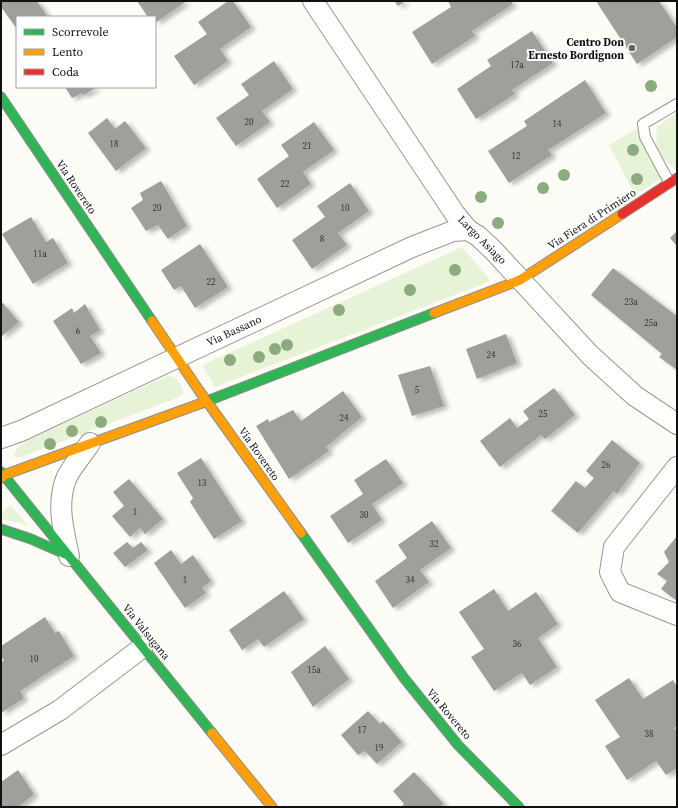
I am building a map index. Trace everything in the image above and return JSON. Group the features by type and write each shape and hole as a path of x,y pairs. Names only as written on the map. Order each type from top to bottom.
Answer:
{"street":[{"name":"Largo Asiago","path":"313,1 455,214 468,230 483,241 590,355 635,396 677,424"},
{"name":"Via Rovereto","path":"1,98 177,358 404,678 458,745 519,807"},
{"name":"Via Fiera di Primiero","path":"520,280 673,180"},
{"name":"Via Bassano","path":"1,438 21,431 412,246 453,231 468,230"},
{"path":"2,475 207,401 520,280"},
{"path":"69,556 61,522 62,498 66,479 90,443"},
{"path":"677,467 614,547 610,572 620,592 677,614"},
{"name":"Via Valsugana","path":"2,475 272,807"},
{"path":"1,529 31,539 69,556"},
{"path":"1,745 60,710 143,647"}],"lane":[{"path":"673,180 645,138 643,124 677,104"}],"green space":[{"path":"677,112 677,171 662,156 656,142 656,135 657,127"},
{"path":"638,128 662,178 635,195 609,145"},
{"path":"462,247 491,281 215,387 202,365"},
{"path":"167,376 174,377 180,384 184,392 179,397 21,457 13,457 18,447 28,440"},
{"path":"10,505 28,525 1,519 1,514"}],"building":[{"path":"1,1 37,1 47,16 16,16 16,28 1,7"},
{"path":"137,1 187,1 156,22 156,16 147,16"},
{"path":"228,1 233,1 251,27 220,49 228,61 194,85 174,56 207,34 198,22"},
{"path":"394,1 406,1 398,6"},
{"path":"448,1 511,1 513,4 472,31 475,36 432,64 412,32 451,7"},
{"path":"596,1 659,1 677,28 677,37 637,64"},
{"path":"532,31 553,63 512,90 515,94 476,119 457,89 491,66 487,60"},
{"path":"274,61 293,89 262,111 270,122 236,146 216,118 249,95 241,84"},
{"path":"585,80 606,113 548,150 552,155 509,183 488,151 527,126 524,121"},
{"path":"66,88 95,88 84,95 82,93 72,98"},
{"path":"107,118 115,129 125,121 146,148 116,171 88,133"},
{"path":"314,122 334,150 303,172 311,184 277,208 257,179 289,156 281,145"},
{"path":"161,181 187,226 168,239 158,225 146,231 131,208 143,200 140,193"},
{"path":"350,183 369,211 338,233 347,245 312,269 292,240 325,217 317,206"},
{"path":"31,217 46,242 53,238 68,263 33,284 2,234"},
{"path":"677,231 677,246 670,238"},
{"path":"200,244 228,287 195,308 181,286 174,290 161,270"},
{"path":"613,268 677,316 677,370 659,357 662,354 591,295"},
{"path":"1,301 19,322 1,337"},
{"path":"85,304 100,330 90,336 101,353 81,364 53,321 72,308 74,313"},
{"path":"506,334 517,363 477,379 466,349"},
{"path":"430,366 444,406 412,416 398,375"},
{"path":"554,388 575,415 545,439 541,435 500,467 480,441 510,418 517,428 529,419 523,411"},
{"path":"343,391 362,417 326,447 329,451 289,479 256,426 268,419 269,422 293,410 301,421"},
{"path":"612,440 640,463 617,494 614,491 578,533 551,511 576,481 585,488 594,478 586,471"},
{"path":"201,458 242,521 214,539 190,502 193,498 177,473"},
{"path":"386,459 403,483 372,504 382,520 348,543 330,516 363,494 354,480"},
{"path":"129,479 163,519 145,534 140,528 130,537 112,516 124,506 113,492"},
{"path":"432,521 451,548 420,570 429,582 393,608 375,581 407,558 398,545"},
{"path":"677,536 677,601 661,589 667,581 657,574 669,562 664,552"},
{"path":"127,542 133,548 141,542 148,550 125,567 113,553"},
{"path":"171,550 181,564 193,555 211,581 202,588 206,593 185,608 154,563"},
{"path":"494,589 508,611 536,592 558,624 538,638 557,667 530,685 522,673 494,691 471,657 484,649 459,612"},
{"path":"284,591 304,619 264,647 258,639 242,650 229,630"},
{"path":"45,617 55,633 59,631 74,656 20,691 24,698 1,713 1,662 4,661 1,656 1,646"},
{"path":"325,646 349,679 313,707 291,672"},
{"path":"629,678 643,699 673,680 677,687 677,726 674,728 677,732 677,768 666,775 656,761 627,780 605,746 620,737 595,700"},
{"path":"368,711 380,724 383,721 402,742 377,764 365,751 358,755 341,735"},
{"path":"18,770 34,794 19,807 1,807 1,782"},
{"path":"414,772 444,804 440,807 401,807 404,804 393,791"}],"traffic: fast":[{"path":"1,97 152,321"},
{"path":"202,403 434,313"},
{"path":"1,472 212,733"},
{"path":"1,529 31,539 65,554"},
{"path":"301,533 404,678 458,745 519,807"}],"traffic: slow":[{"path":"434,313 520,280 622,214"},
{"path":"152,321 198,389 301,533"},
{"path":"1,478 4,475 202,403"},
{"path":"212,733 272,807"}],"traffic: jam":[{"path":"622,214 677,178"}],"place":[{"name":"Centro Don Ernesto Bordignon","path":"632,48"}]}
